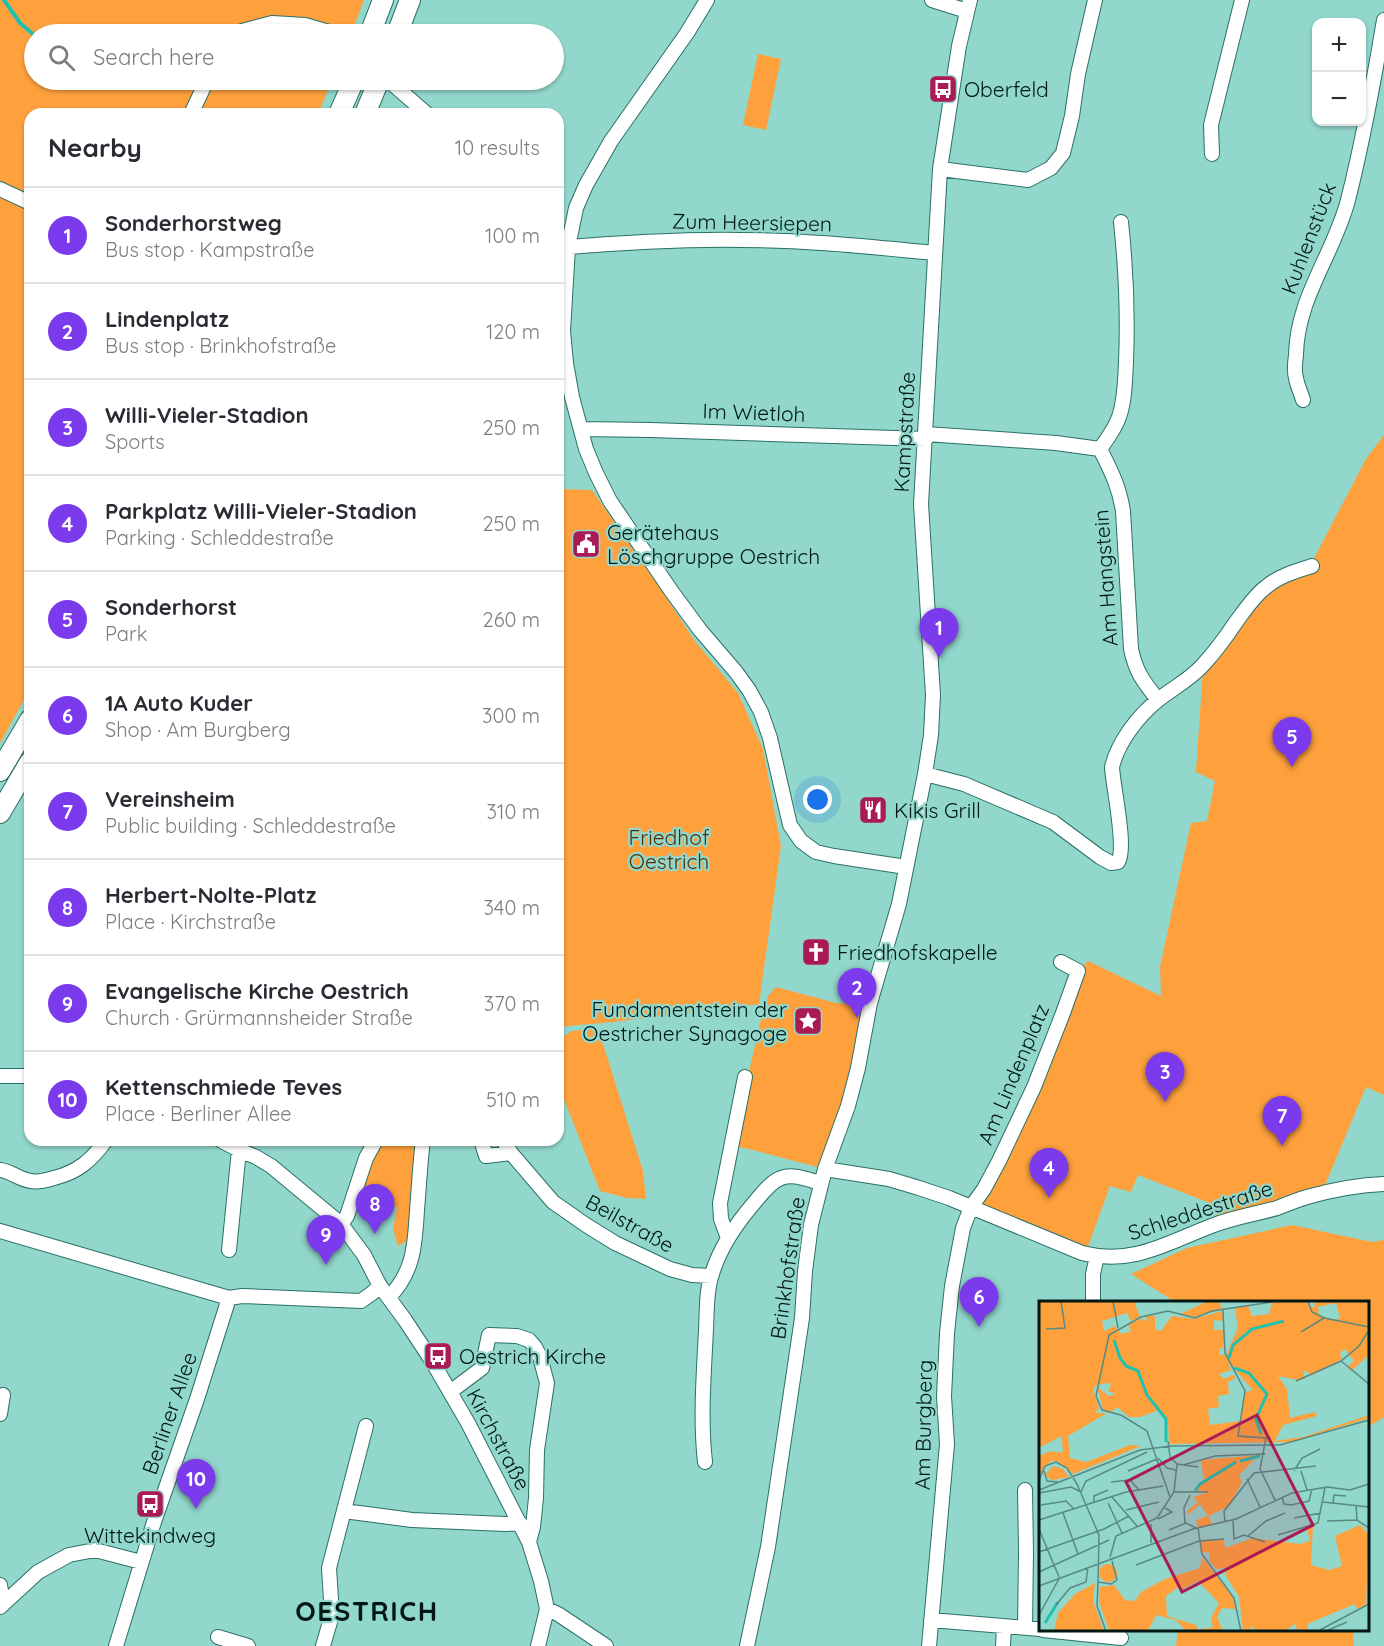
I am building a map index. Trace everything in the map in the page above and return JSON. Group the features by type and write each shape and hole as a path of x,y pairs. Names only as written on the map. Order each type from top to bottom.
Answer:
{"highway":[{"path":"374,24 383,0"},
{"path":"401,24 410,2"},
{"path":"342,108 350,90"},
{"path":"368,108 377,90"},
{"path":"0,771 24,730"},
{"path":"0,813 24,772"}],"street":[{"path":"564,244 586,185 611,141 687,33 707,0"},
{"path":"932,0 969,5"},
{"path":"940,169 1028,180 1051,168 1063,153 1095,0"},
{"path":"1212,154 1211,125 1242,0"},
{"name":"Kampstraße","path":"906,867 925,774 931,735 933,695 921,520 940,169 959,46 969,5"},
{"name":"Kuhlenstück","path":"1303,400 1295,376 1296,339 1307,296 1348,202 1384,20"},
{"path":"268,24 288,24"},
{"path":"194,108 202,90"},
{"path":"391,90 418,108"},
{"path":"0,189 24,200"},
{"path":"926,436 1056,443 1100,449 1119,417 1125,389 1127,329 1121,222"},
{"name":"Zum Heersiepen","path":"564,247 673,240 740,240 828,243 935,252"},
{"path":"564,320 565,352 572,396 586,449 596,473 610,501 672,592 749,690 761,712 770,738 790,825 801,841 816,852 906,867"},
{"name":"Im Wietloh","path":"581,429 926,436"},
{"name":"Am Hangstein","path":"1100,449 1120,492 1123,511 1131,650 1134,666 1158,700"},
{"path":"925,774 963,784 1053,822 1100,856 1111,862 1118,862 1121,857 1122,844 1112,767 1114,758 1139,718 1202,666 1264,588 1282,576 1312,566"},
{"name":"Brinkhofstraße","path":"747,1646 768,1547 802,1318 811,1225 825,1169 854,1087 870,1003 899,904 906,867"},
{"name":"Am Lindenplatz","path":"971,1208 999,1161 1034,1088 1066,1005 1078,971 1061,962"},
{"path":"0,1076 24,1076"},
{"path":"728,1238 721,1219 720,1203 745,1077"},
{"path":"0,1170 32,1182 45,1180 68,1174 84,1165 102,1146"},
{"name":"Kirchstraße","path":"231,1146 272,1166 341,1224 364,1255 384,1292 415,1335 450,1392 529,1542 547,1609 538,1646"},
{"path":"341,1224 347,1216 366,1158 373,1146"},
{"path":"0,1231 230,1298 242,1296 361,1301 371,1294 396,1290 410,1265 415,1244 423,1146"},
{"path":"483,1146 486,1156 511,1154"},
{"name":"Beilstraße","path":"506,1146 553,1202 585,1225 615,1243 670,1269 692,1275 711,1276"},
{"path":"229,1250 239,1150"},
{"name":"Schleddestraße","path":"825,1169 889,1179 949,1198 1082,1253 1097,1257 1118,1257 1143,1252 1215,1224 1276,1208 1306,1197 1339,1189 1384,1184"},
{"path":"705,1462 702,1438 704,1370 711,1276 728,1238 773,1182 793,1176 821,1183"},
{"name":"Am Burgberg","path":"929,1646 947,1444 944,1396 947,1333 952,1286 963,1228 971,1208"},
{"path":"1093,1301 1093,1274 1097,1257"},
{"name":"Berliner Allee","path":"116,1646 141,1562 230,1298"},
{"path":"450,1392 482,1368 489,1335 517,1336 529,1340 535,1347 547,1383 537,1450 536,1498 529,1542"},
{"path":"0,1414 3,1395"},
{"path":"323,1646 332,1615 329,1568 366,1426"},
{"path":"1024,1490 1026,1552 1024,1628"},
{"path":"344,1511 423,1521 520,1523"},
{"path":"2,1605 38,1572 69,1555 95,1550 141,1562"},
{"path":"0,1585 2,1605"},
{"path":"547,1609 606,1646"},
{"path":"931,1620 1039,1629"},
{"path":"1003,1646 1004,1626"},
{"path":"1060,1631 1121,1638"},
{"path":"218,1637 248,1646"}],"green space":[{"path":"0,0 364,0 355,24 24,24 24,90 328,90 320,108 24,108 24,700 0,743"},
{"path":"758,54 781,59 766,130 743,125"},
{"path":"1384,435 1384,1095 1366,1087 1323,1190 1217,1221 1215,1205 1138,1175 1131,1192 1110,1186 1086,1252 973,1207 1079,970 1088,961 1161,996 1160,967 1191,823 1207,821 1215,781 1196,772 1203,668 1251,604 1311,564 1366,459"},
{"name":"Friedhof Oestrich","path":"564,489 592,490 694,640 738,693 763,749 781,846 759,1004 564,1026"},
{"path":"776,987 836,1003 869,1005 825,1169 732,1146 764,1006 768,996"},
{"path":"598,1028 643,1171 646,1199 627,1198 600,1191 564,1099 564,1036 572,1031"},
{"path":"379,1146 415,1146 407,1241 398,1246 393,1229 397,1208 393,1204 383,1202 356,1207"},
{"path":"1292,1225 1372,1242 1384,1240 1384,1417 1369,1426 1369,1301 1173,1301 1131,1274 1187,1248"},
{"path":"1178,1631 1353,1631 1354,1646 1176,1646"}],"waterway":[{"path":"4,0 24,26"}],"place":[{"name":"Oberfeld","path":"943,89"},
{"name":"Gerätehaus Löschgruppe Oestrich","path":"586,544"},
{"name":"Sonderhorstweg","path":"939,658"},
{"name":"Sonderhorst","path":"1292,767"},
{"name":"Kikis Grill","path":"873,810"},
{"name":"Friedhofskapelle","path":"816,952"},
{"name":"Lindenplatz","path":"857,1018"},
{"name":"Fundamentstein der Oestricher Synagoge","path":"808,1021"},
{"name":"Willi-Vieler-Stadion","path":"1165,1102"},
{"name":"Vereinsheim","path":"1282,1146"},
{"name":"Parkplatz Willi-Vieler-Stadion","path":"1049,1198"},
{"name":"Herbert-Nolte-Platz","path":"375,1234"},
{"name":"Evangelische Kirche Oestrich","path":"326,1265"},
{"name":"1A Auto Kuder","path":"979,1327"},
{"name":"Oestrich Kirche","path":"438,1356"},
{"name":"Wittekindweg","path":"150,1504"},
{"name":"Kettenschmiede Teves","path":"196,1509"}],"district":[{"name":"OESTRICH","path":"367,1611"}]}
